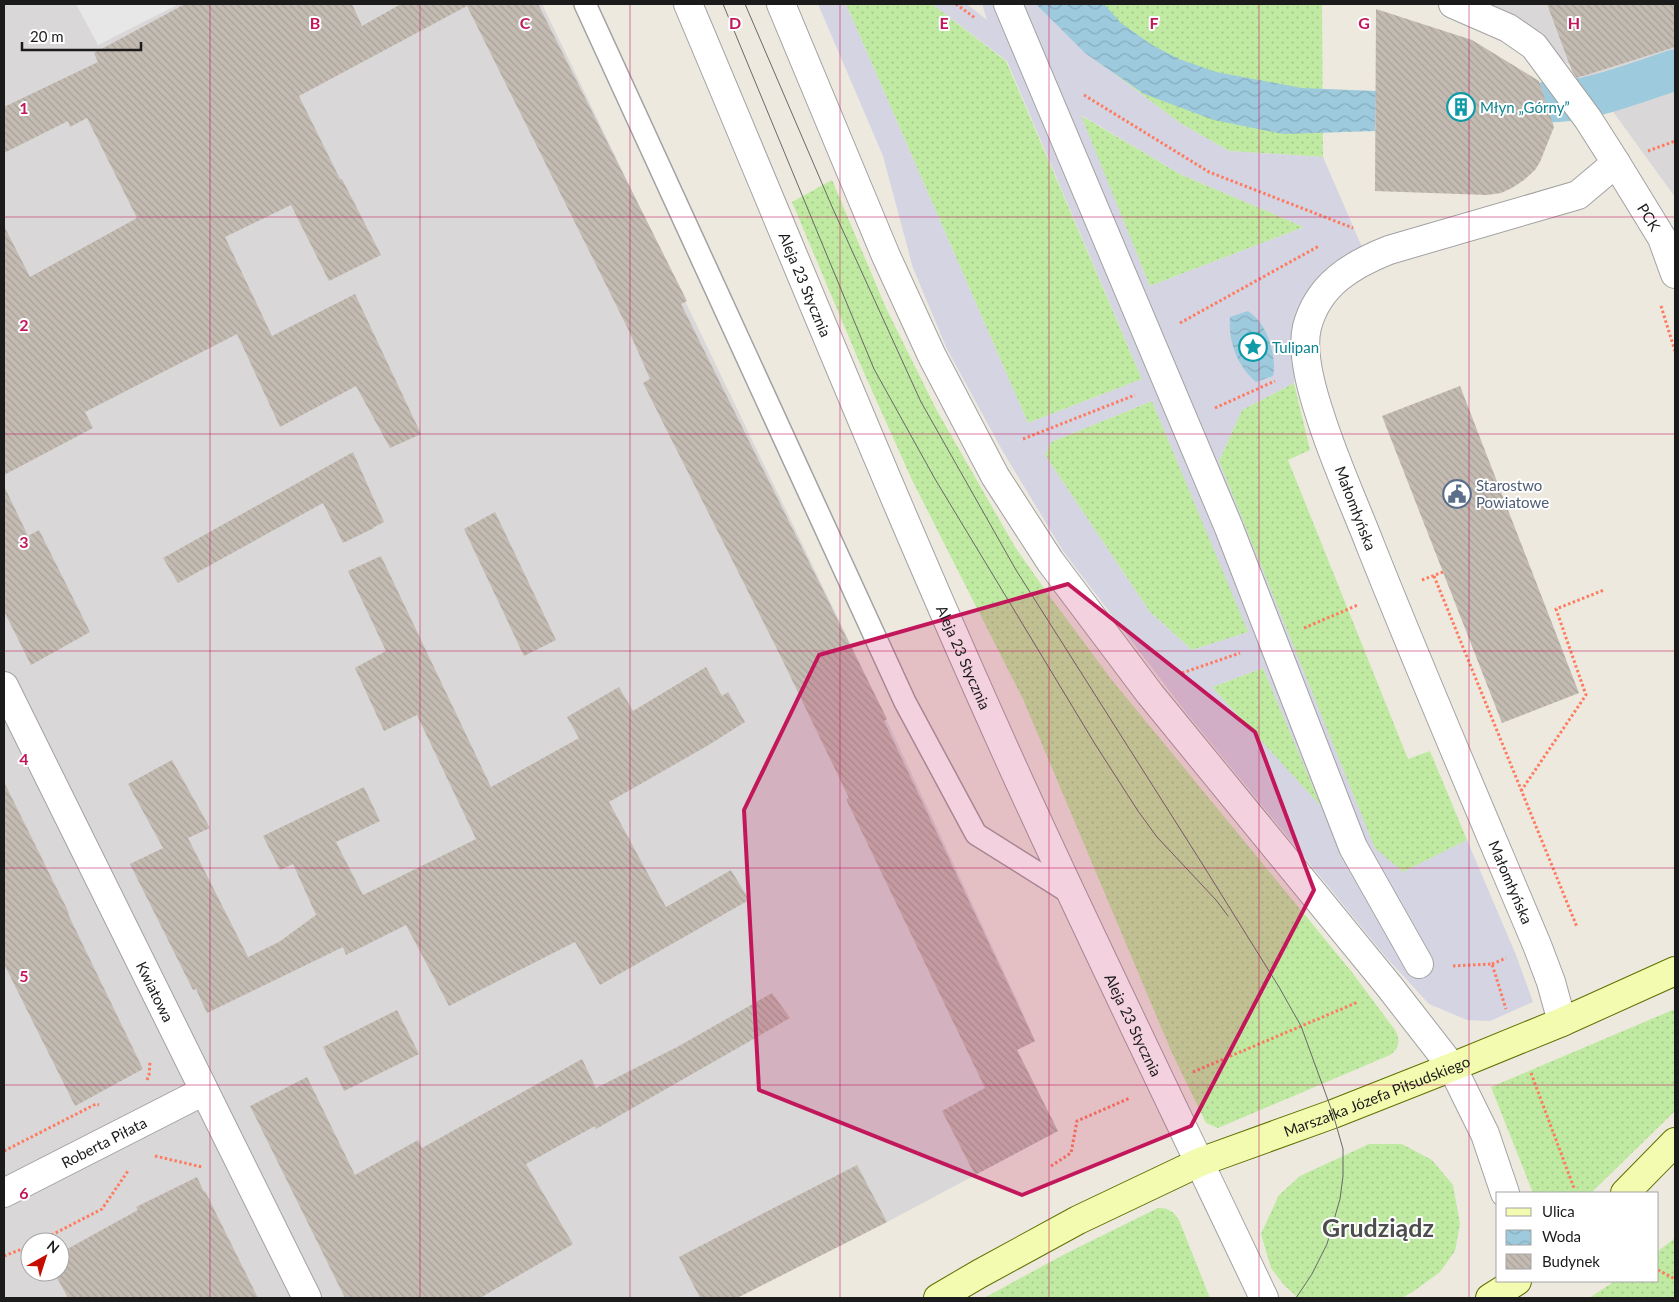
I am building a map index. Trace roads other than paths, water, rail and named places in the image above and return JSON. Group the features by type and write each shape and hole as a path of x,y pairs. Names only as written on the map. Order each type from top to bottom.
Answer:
{"main road":[{"name":"Marszałka Józefa Piłsudskiego","path":"938,1298 1078,1220 1200,1162 1333,1114 1452,1067 1562,1022 1675,971"},
{"path":"1626,1192 1674,1145"},
{"path":"1490,1298 1515,1282"}],"street":[{"name":"Aleja 23 Stycznia","path":"688,4 784,229 865,429 1020,784 1264,1298"},
{"path":"781,4 886,256 932,356 995,476 1050,560 1150,694 1389,986 1452,1067 1485,1134 1504,1192"},
{"path":"1008,4 1185,422 1353,847 1419,964"},
{"name":"PCK","path":"1453,4 1508,28 1534,46 1558,76 1616,163 1662,238 1675,274"},
{"name":"Małomłyńska","path":"1562,1022 1551,982 1537,944 1389,592 1320,415 1305,354 1307,327 1319,299 1337,278 1357,264 1389,250 1578,195 1616,163"},
{"name":"Kwiatowa","path":"4,686 307,1298"},
{"name":"Roberta Piłata","path":"4,1193 204,1091"}],"lane":[{"path":"585,4 905,702 967,818 976,834 1073,895"}],"water":[{"path":"1036,4 1104,4 1121,23 1152,45 1179,59 1216,72 1302,88 1376,91 1375,131 1283,134 1214,120 1144,94 1085,53"},
{"path":"1248,311 1256,318 1265,331 1271,346 1274,362 1273,376 1256,382 1249,376 1239,361 1232,344 1230,317"}],"waterway":[{"path":"1546,102 1579,99 1628,86 1675,70"}],"tram line":[{"path":"723,4 874,369 935,479 1095,744 1138,811 1157,837 1216,900 1228,916"},
{"path":"745,4 833,209 921,402 1016,570 1203,865 1301,1026 1333,1114 1343,1149 1343,1176 1340,1199 1327,1244 1312,1274 1296,1298"}],"place":[{"name":"Młyn „Górny”","path":"1461,107"},
{"name":"Tulipan","path":"1253,347"},
{"name":"Starostwo Powiatowe","path":"1457,494"}],"district":[{"name":"Grudziądz","path":"1378,1227"}]}
